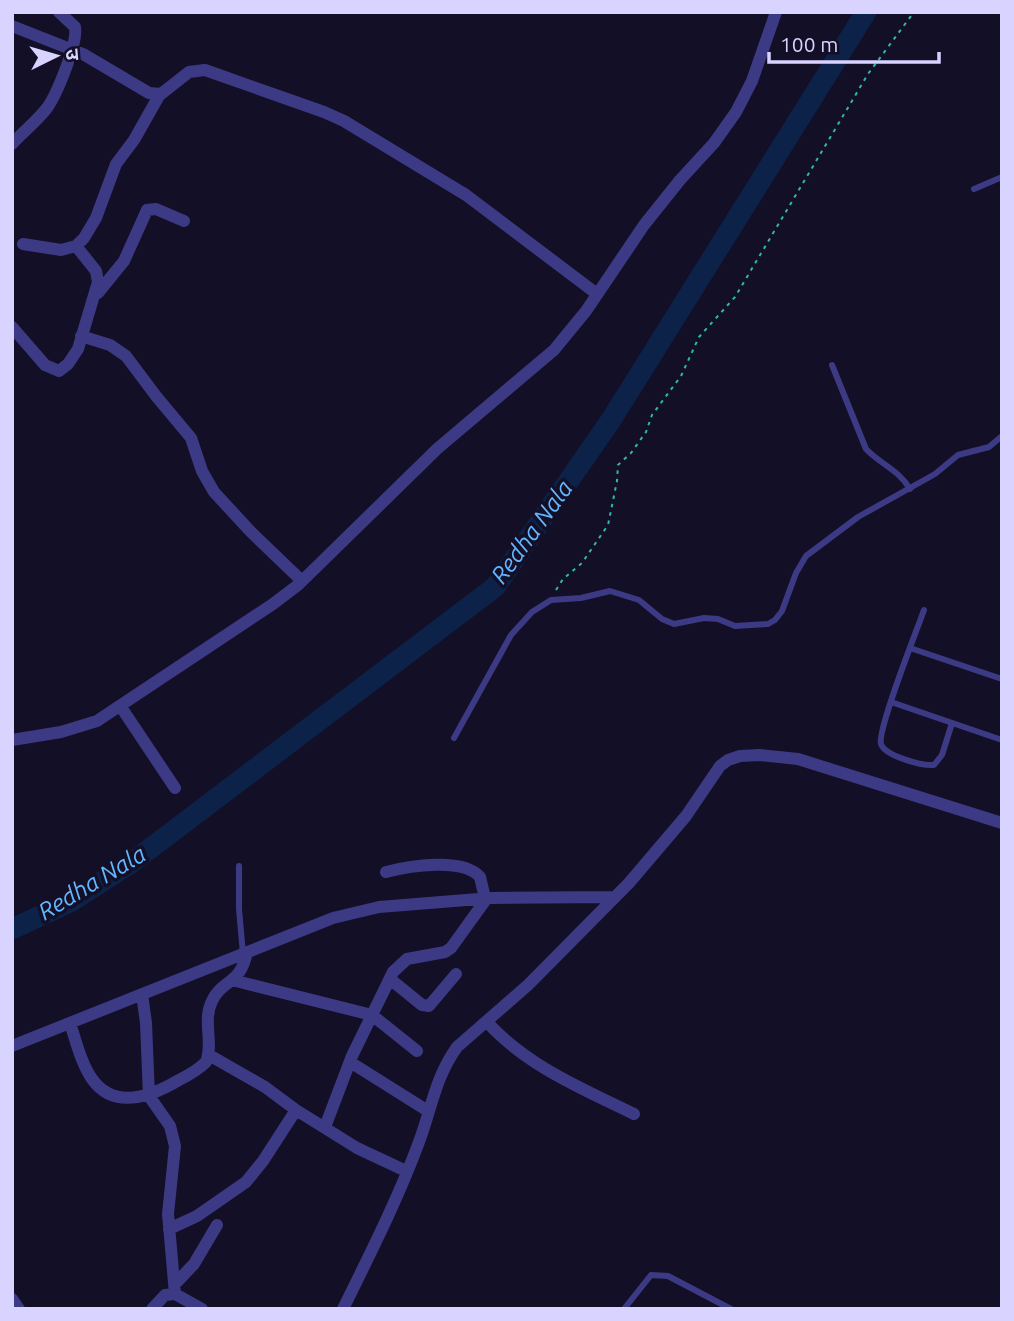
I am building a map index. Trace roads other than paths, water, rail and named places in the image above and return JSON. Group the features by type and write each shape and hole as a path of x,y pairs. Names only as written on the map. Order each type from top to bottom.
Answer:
{"street":[{"path":"12,144 37,120 52,100 72,49 75,27 59,12"},
{"path":"12,740 85,726 121,707 273,604 302,581 436,449 554,350 586,311 644,225 714,143 736,112 752,81 776,12"},
{"path":"12,26 72,49 149,93 160,94"},
{"path":"23,244 61,250 76,246 96,218 116,164 142,128 160,94 189,72 205,70 344,121 466,195 597,294"},
{"path":"95,296 124,261 147,210 156,209 184,221"},
{"path":"12,327 45,365 59,371 68,364 74,355 95,296 98,275 76,246"},
{"path":"80,336 110,345 126,356 191,438 202,471 214,492 302,581"},
{"path":"121,707 174,788"},
{"path":"343,1309 419,1141 440,1076 457,1047 528,985 629,883 686,816 720,766 728,760 760,755 798,759 1002,822"},
{"path":"386,872 431,864 470,870 480,877 486,898"},
{"path":"12,1046 356,911 486,898 614,897"},
{"path":"325,1127 350,1062 390,979 407,959 445,952 451,948 486,898"},
{"path":"70,1023 88,1072 100,1087 123,1098 149,1096 201,1067 209,1055 207,1016 210,1005 217,993 244,967 245,953"},
{"path":"390,979 422,1005 429,1006 456,974"},
{"path":"232,981 372,1015 417,1051"},
{"path":"142,994 149,1096 170,1126 175,1146 168,1202 175,1289 202,1309"},
{"path":"487,1023 515,1050 549,1072 634,1114"},
{"path":"209,1055 265,1087 357,1148 406,1171"},
{"path":"350,1062 428,1111"},
{"path":"169,1229 197,1216 246,1182 296,1110"},
{"path":"152,1309 175,1289 194,1264 217,1225"},
{"path":"12,1299 19,1309"}],"lane":[{"path":"974,189 1002,177"},
{"path":"832,365 866,449 873,457 902,476 909,489"},
{"path":"454,738 511,635 532,612 551,600 580,598 610,591 639,600 662,619 674,624 704,618 718,619 735,626 768,624 782,611 796,573 806,556 858,517 935,474 958,455 989,447 1002,436"},
{"path":"924,610 891,702 880,739 881,746 890,754 927,766 934,765 942,755 952,723"},
{"path":"910,648 1002,679"},
{"path":"891,702 1002,740"},
{"path":"239,866 239,921 245,953"},
{"path":"624,1309 646,1280 651,1275 658,1274 668,1276 731,1309"}],"waterway":[{"name":"Redha Nala","path":"12,929 72,901 131,863 495,587 611,420 866,12"}]}
